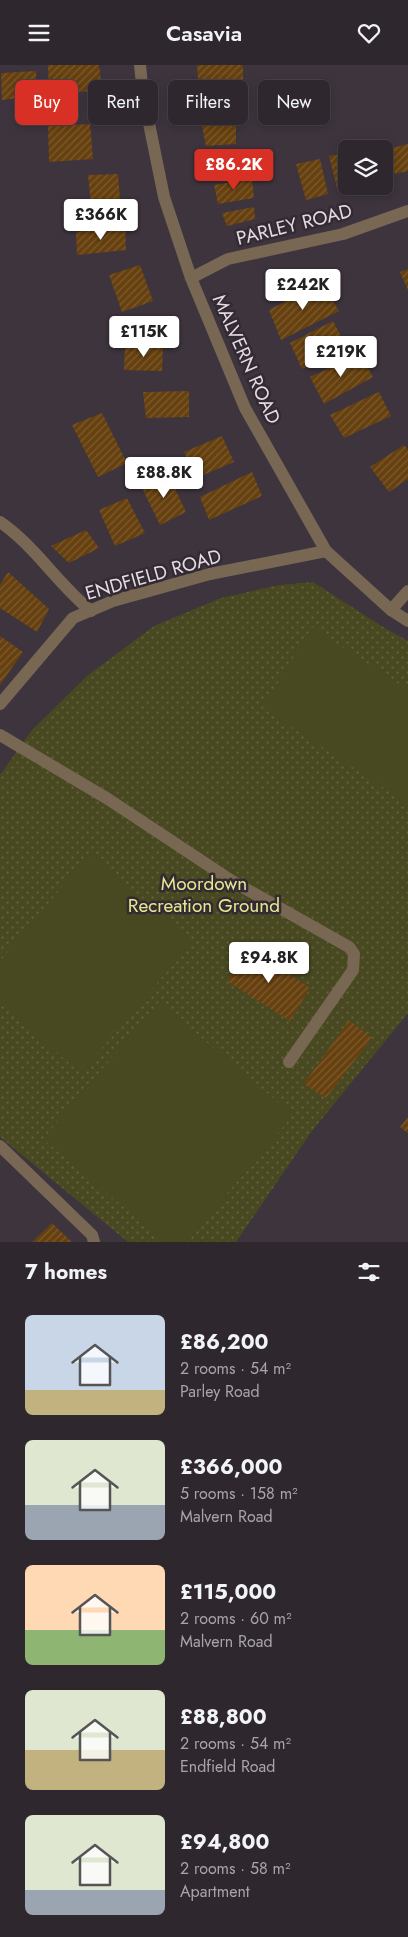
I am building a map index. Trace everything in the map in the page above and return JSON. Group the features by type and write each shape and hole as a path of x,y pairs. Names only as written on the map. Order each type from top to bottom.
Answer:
{"street":[{"name":"MALVERN ROAD","path":"140,65 143,94 164,197 191,278 245,408 326,551 391,610 408,621"},
{"name":"PARLEY ROAD","path":"191,278 228,259 343,234 408,211"},
{"path":"0,522 18,536 77,599 91,611"},
{"name":"ENDFIELD ROAD","path":"0,704 73,618 113,601 210,575 326,551"},
{"path":"391,610 408,591"},
{"path":"0,735 108,799 232,881 349,947 354,954 353,970 289,1062"},
{"path":"0,1146 92,1235 94,1242"}],"green space":[{"name":"Moordown Recreation Ground","path":"313,582 408,641 408,1013 312,1131 236,1242 128,1242 0,1137 0,775 32,730 87,676 154,626 221,598 279,585"},
{"path":"312,627 408,690 408,804 263,708"},
{"path":"90,854 193,941 81,1073 0,1004 0,961"},
{"path":"159,1002 293,1115 186,1242 165,1242 43,1139"}],"building":[{"path":"48,65 99,65 101,80 88,80 88,91 78,92 78,80 48,80"},
{"path":"197,65 243,65 243,80 198,80"},
{"path":"36,71 36,80 15,80 15,99 2,100 1,73"},
{"path":"90,125 93,159 49,162 48,126"},
{"path":"236,125 236,144 206,146 202,126"},
{"path":"408,144 408,171 395,174 393,148"},
{"path":"239,150 240,171 211,174 208,155"},
{"path":"338,154 338,188 337,188 329,156"},
{"path":"320,159 328,194 306,200 296,164"},
{"path":"118,174 121,212 92,214 88,175"},
{"path":"252,179 254,198 218,204 214,185"},
{"path":"254,207 255,219 227,226 222,213"},
{"path":"125,226 126,250 77,255 76,232"},
{"path":"140,265 153,301 122,312 109,275"},
{"path":"408,269 408,290 400,272"},
{"path":"322,282 339,311 281,340 269,310"},
{"path":"333,321 346,346 302,369 290,343"},
{"path":"125,346 163,346 162,371 124,370"},
{"path":"360,354 373,377 324,404 310,377"},
{"path":"189,391 189,417 146,418 143,392"},
{"path":"379,392 391,416 344,438 330,415"},
{"path":"102,413 127,463 98,477 72,425"},
{"path":"222,436 234,462 196,478 184,452"},
{"path":"404,445 408,450 408,479 389,492 370,467"},
{"path":"252,472 262,496 209,520 200,497"},
{"path":"168,474 186,512 160,525 141,486"},
{"path":"127,498 145,533 115,546 99,510"},
{"path":"86,530 99,548 69,563 51,546"},
{"path":"8,572 49,609 37,632 0,608 0,585"},
{"path":"0,636 23,652 0,685"},
{"path":"251,948 310,988 290,1021 227,981"},
{"path":"349,1020 372,1038 326,1098 304,1084"},
{"path":"408,1117 408,1133 400,1127"},
{"path":"52,1223 72,1242 32,1242"}]}
